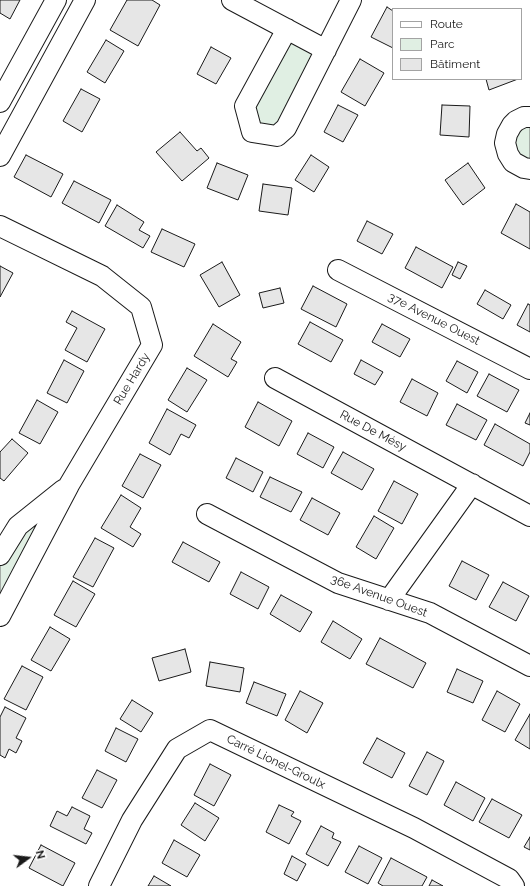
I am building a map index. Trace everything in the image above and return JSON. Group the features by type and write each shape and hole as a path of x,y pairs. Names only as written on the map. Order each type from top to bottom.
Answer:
{"street":[{"path":"0,102 56,0"},
{"path":"0,156 85,0"},
{"path":"232,0 326,50"},
{"path":"287,29 245,106 252,132 277,136 286,128 351,0"},
{"path":"530,117 524,117 516,121 507,134 505,143 508,154 513,162 524,168 530,169"},
{"name":"Rue Hardy","path":"0,226 102,276 141,307 152,346 69,485 0,616"},
{"name":"37e Avenue Ouest","path":"338,270 530,368"},
{"name":"Rue De Mésy","path":"275,378 530,516"},
{"path":"389,600 472,484"},
{"name":"Rue Hardy","path":"0,555 18,526 69,485"},
{"name":"36e Avenue Ouest","path":"207,514 338,583 430,613 530,666"},
{"name":"Carré Lionel-Groulx","path":"99,886 132,820 177,749 210,730 414,828 509,879 514,886"}],"green space":[{"path":"289,34 319,51 284,125 255,128 251,108"},
{"path":"530,121 530,166 519,162 510,136"},
{"path":"57,499 0,605 0,562 19,530"}],"building":[{"path":"0,0 20,0 10,19 0,13"},
{"path":"127,0 152,0 160,5 138,46 110,30"},
{"path":"387,7 392,10 392,48 371,37"},
{"path":"106,40 124,51 105,83 87,72"},
{"path":"211,47 231,58 216,84 197,74"},
{"path":"360,59 384,73 365,106 341,92"},
{"path":"486,80 515,80 489,90"},
{"path":"81,89 100,99 82,132 63,121"},
{"path":"338,105 358,115 343,142 324,132"},
{"path":"442,105 470,106 469,137 440,135"},
{"path":"180,132 197,151 201,148 209,158 182,181 156,152"},
{"path":"26,155 63,174 51,197 14,177"},
{"path":"311,155 329,167 314,192 295,180"},
{"path":"217,163 248,175 238,200 207,188"},
{"path":"468,163 485,188 463,205 445,180"},
{"path":"74,181 111,200 99,223 62,203"},
{"path":"263,184 292,188 288,215 259,211"},
{"path":"516,204 530,212 530,249 501,233"},
{"path":"117,205 144,222 139,230 150,236 143,248 105,226"},
{"path":"367,221 393,234 382,254 357,241"},
{"path":"162,229 195,244 184,267 151,252"},
{"path":"416,247 453,267 442,288 405,268"},
{"path":"222,262 240,295 219,307 200,275"},
{"path":"458,262 467,266 460,279 452,275"},
{"path":"0,266 13,273 0,297"},
{"path":"313,286 347,304 336,327 301,309"},
{"path":"280,288 284,303 263,308 259,293"},
{"path":"485,290 511,305 503,319 477,304"},
{"path":"528,304 530,305 530,332 517,325"},
{"path":"72,311 105,329 87,362 65,350 77,328 66,322"},
{"path":"310,322 343,340 331,362 298,344"},
{"path":"213,324 241,342 231,359 237,362 228,377 194,356"},
{"path":"382,324 410,339 400,357 372,342"},
{"path":"64,360 84,371 67,403 47,393"},
{"path":"361,360 383,372 375,385 354,374"},
{"path":"457,361 478,372 467,393 446,381"},
{"path":"187,368 207,380 187,412 168,400"},
{"path":"489,374 519,390 507,412 477,396"},
{"path":"412,379 438,393 427,416 400,402"},
{"path":"37,400 58,412 40,444 19,433"},
{"path":"258,402 292,421 279,446 245,427"},
{"path":"457,404 487,420 476,440 446,425"},
{"path":"167,409 196,425 189,438 181,434 170,455 149,443"},
{"path":"530,413 530,425 525,423"},
{"path":"495,424 530,444 530,452 523,466 484,445"},
{"path":"308,433 334,447 323,468 297,454"},
{"path":"12,439 28,453 4,481 0,478 0,452"},
{"path":"343,452 374,469 362,490 331,473"},
{"path":"140,454 161,465 143,498 122,486"},
{"path":"236,458 263,472 253,492 226,478"},
{"path":"270,477 302,492 291,512 260,497"},
{"path":"394,481 418,494 402,524 378,511"},
{"path":"121,495 141,508 130,527 141,534 133,547 101,528"},
{"path":"312,498 340,513 328,535 300,520"},
{"path":"374,516 394,528 376,559 356,547"},
{"path":"95,538 114,548 93,587 73,577"},
{"path":"183,542 220,562 209,582 172,562"},
{"path":"462,561 489,575 476,600 449,586"},
{"path":"241,572 269,587 258,609 230,594"},
{"path":"73,581 95,594 76,627 54,615"},
{"path":"503,582 529,596 516,621 489,607"},
{"path":"281,595 312,612 300,632 270,614"},
{"path":"333,621 362,639 350,659 321,642"},
{"path":"50,627 70,639 51,671 31,660"},
{"path":"380,638 426,663 413,688 366,664"},
{"path":"185,649 191,672 159,681 152,658"},
{"path":"210,662 244,668 240,692 206,686"},
{"path":"22,666 43,677 26,710 4,699"},
{"path":"457,669 483,681 473,703 447,692"},
{"path":"254,682 286,694 277,716 246,703"},
{"path":"300,691 323,703 307,733 285,720"},
{"path":"497,691 520,704 505,732 482,720"},
{"path":"132,700 153,713 141,732 120,719"},
{"path":"5,707 26,718 16,738 22,741 16,753 9,749 5,758 0,755 0,717"},
{"path":"530,714 530,749 515,740"},
{"path":"116,728 138,739 126,762 105,751"},
{"path":"377,738 405,753 392,778 363,763"},
{"path":"427,752 444,761 427,795 409,786"},
{"path":"210,764 231,775 214,806 194,795"},
{"path":"97,770 117,780 102,808 82,798"},
{"path":"456,782 485,798 473,821 444,805"},
{"path":"492,799 522,815 509,838 479,822"},
{"path":"195,803 219,818 205,841 181,825"},
{"path":"279,805 294,812 291,816 301,821 289,844 266,832"},
{"path":"72,807 90,816 84,829 92,833 86,844 50,826 57,811 67,816"},
{"path":"321,826 334,833 332,838 341,842 328,866 306,854"},
{"path":"530,837 530,850 524,847"},
{"path":"174,840 200,855 187,877 162,863"},
{"path":"41,845 75,863 63,886 29,868"},
{"path":"359,846 382,858 368,884 345,872"},
{"path":"292,856 306,864 297,881 284,874"},
{"path":"391,858 427,877 422,886 383,886 378,883"},
{"path":"154,876 171,886 148,886"},
{"path":"432,880 443,886 429,886"}]}
